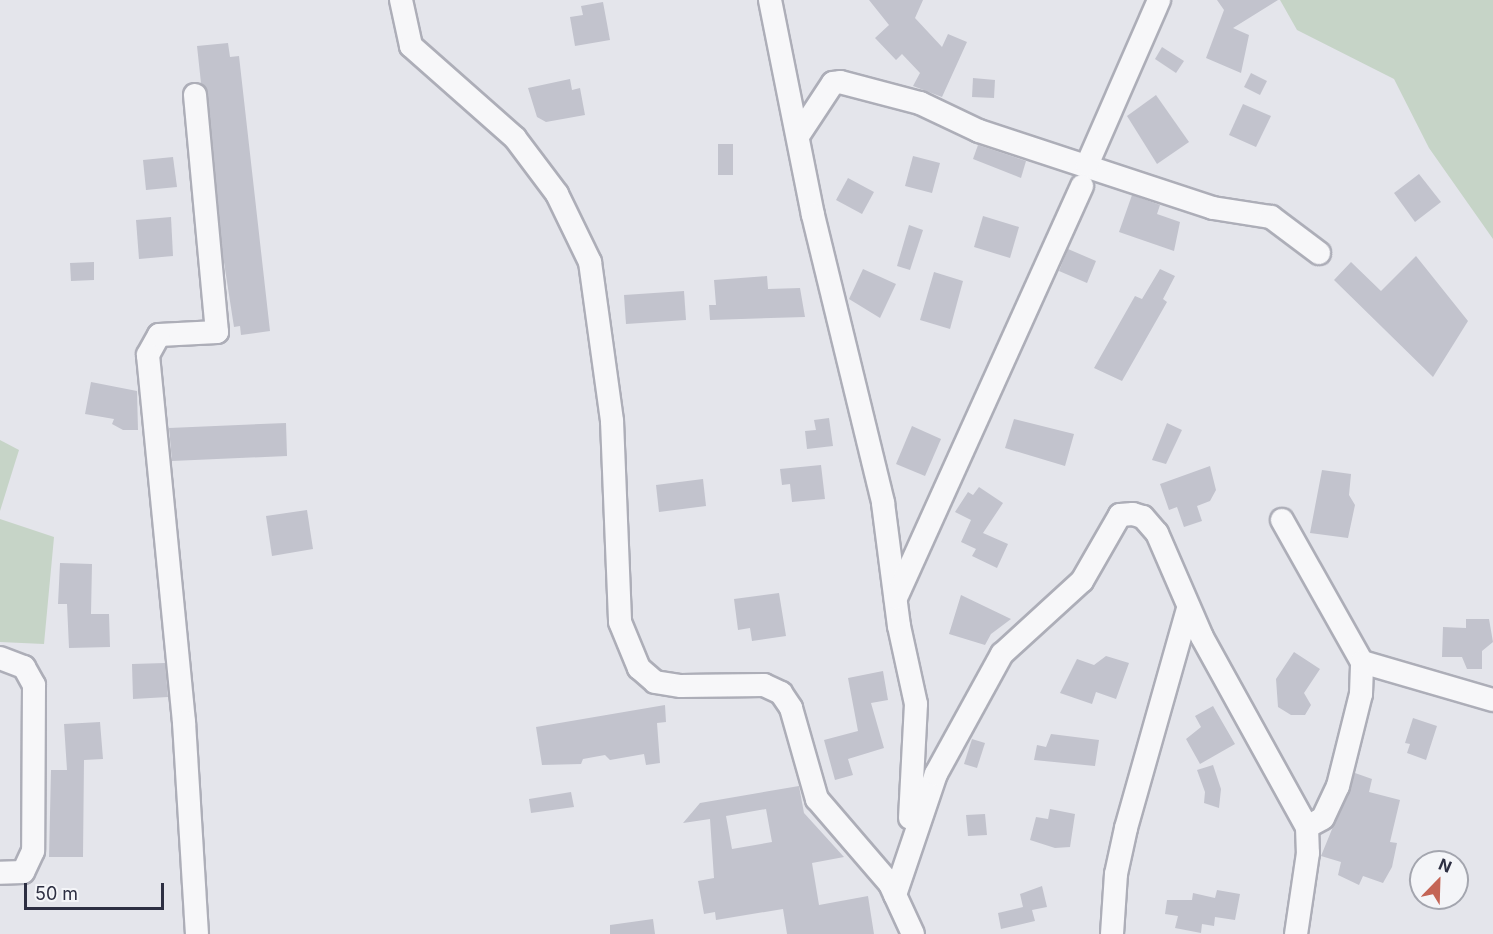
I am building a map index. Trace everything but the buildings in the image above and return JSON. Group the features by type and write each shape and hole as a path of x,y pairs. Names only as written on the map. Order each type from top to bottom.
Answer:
{"street":[{"path":"401,0 411,46 515,138 557,194 590,262 612,421 620,622 639,668 656,682 681,686 764,685 781,693 791,708 817,799 895,895 913,934"},
{"path":"770,0 800,133 813,215 883,503 917,732 905,861"},
{"path":"896,600 1084,176 1159,0"},
{"path":"800,133 833,83 840,82 920,103 1084,176 1213,208 1271,217 1319,253"},
{"path":"195,95 217,332 159,335 148,355 184,722 197,934"},
{"path":"895,895 936,774 1002,654 1082,581 1120,515 1143,517 1157,533 1188,609 1307,826 1308,853 1296,934"},
{"path":"1282,520 1362,662 1361,693 1338,786 1323,819 1307,826"},
{"path":"1112,934 1116,874 1126,828 1188,609"},
{"path":"0,658 24,667 34,685 32,858 23,872 0,873"},
{"path":"1362,662 1493,700"}],"green space":[{"path":"1280,0 1493,0 1493,239 1429,148 1394,79 1297,30"},
{"path":"0,440 19,450 0,511"},
{"path":"0,519 54,537 44,644 0,642"}]}
